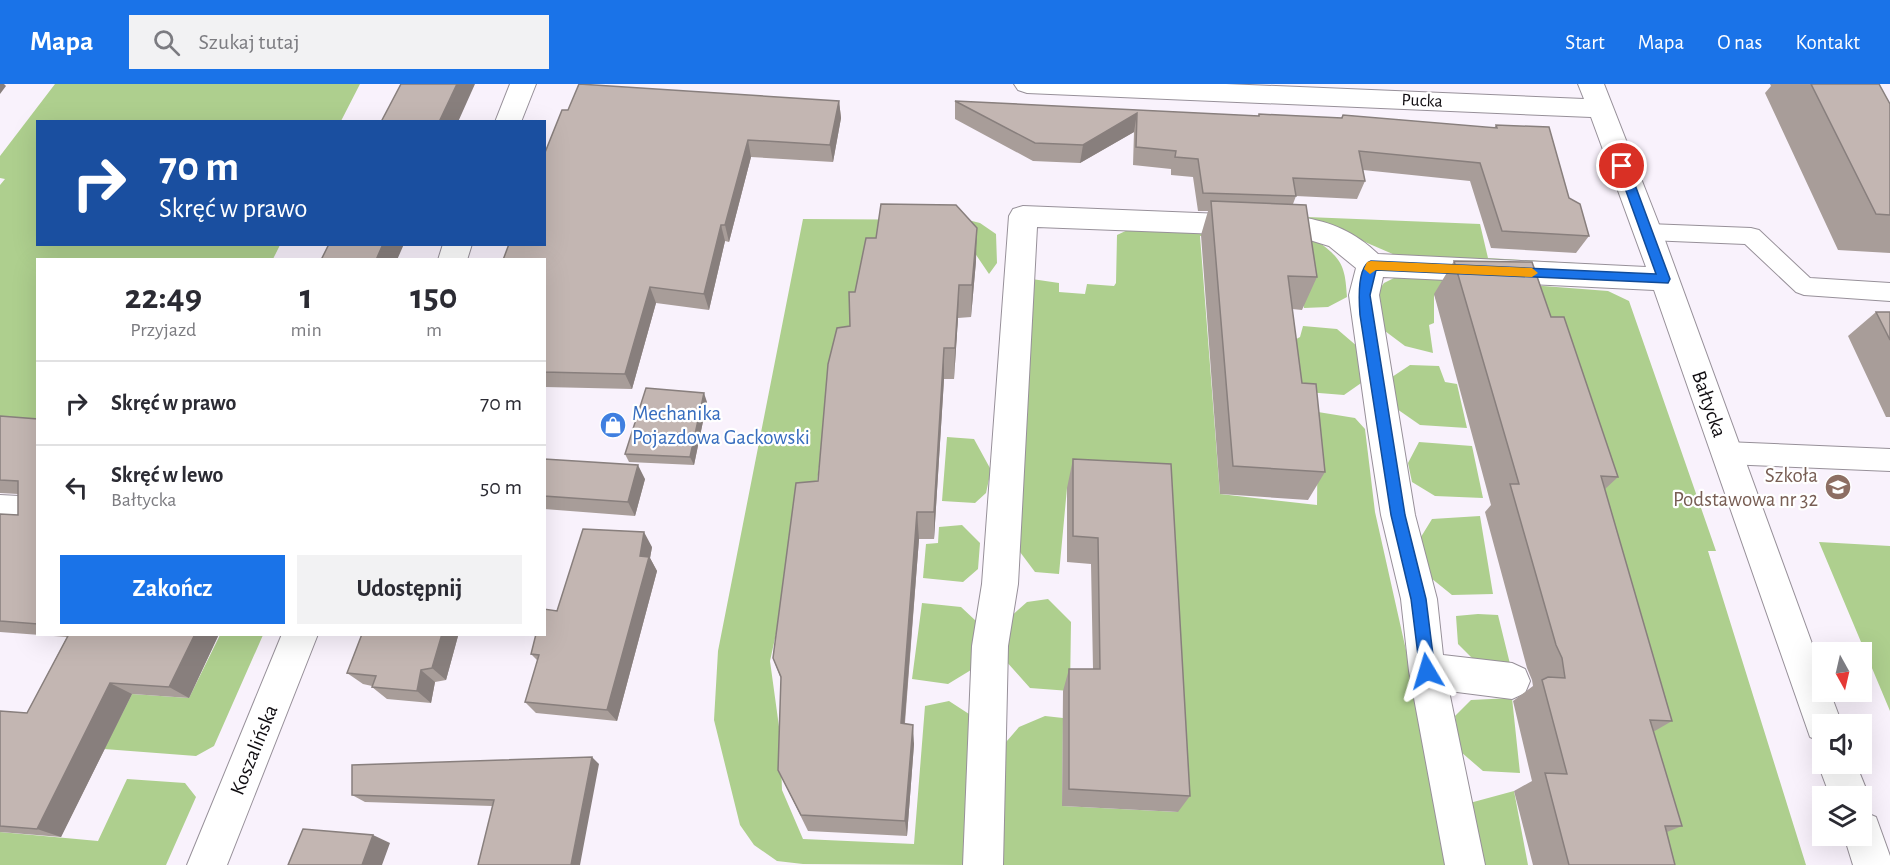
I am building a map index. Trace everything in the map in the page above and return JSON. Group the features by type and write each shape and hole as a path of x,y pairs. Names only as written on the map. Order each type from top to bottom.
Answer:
{"street":[{"path":"509,120 523,84"},
{"name":"Pucka","path":"1027,84 1596,96"},
{"name":"Bałtycka","path":"1596,96 1648,232 1819,714"},
{"path":"982,865 990,646 1000,584 1023,216 1323,230 1347,241 1371,265 1664,279"},
{"path":"1371,265 1364,295 1398,515 1419,599 1427,671 1465,865"},
{"path":"0,510 36,512"},
{"name":"Koszalińska","path":"207,865 299,636"},
{"path":"1427,671 1512,681"},
{"path":"1867,846 1873,865"}],"lane":[{"path":"1648,232 1751,236 1804,286 1890,292"},
{"path":"1726,453 1890,460"}],"green space":[{"path":"55,84 360,84 342,120 36,120 36,246 280,246 274,258 36,258 36,432 0,431 0,185 5,179 0,178 0,156"},
{"path":"1307,217 1480,224 1488,258 1593,264 1595,269 1402,258"},
{"path":"803,219 968,220 980,223 996,234 997,263 989,274 966,240 854,319 826,412 815,498 803,511 770,661 780,734 782,790 803,839 914,844 925,706 949,701 969,714 976,733 972,863 961,865 803,864 777,861 754,845 740,825 714,720 718,651"},
{"path":"1132,228 1316,240 1332,252 1343,270 1347,297 1328,307 1304,308 1296,242 1200,236 1220,494 1317,505 1318,412 1355,418 1365,429 1375,512 1434,775 1447,865 996,865 1000,749 1019,727 1045,716 1063,718 1062,806 1178,812 1067,488 1059,574 1035,572 1017,548 1025,278 1059,283 1059,292 1085,294 1087,284 1114,286 1116,283 1117,235"},
{"path":"1400,275 1608,291 1629,301 1716,551 1708,551 1806,865 1633,865 1434,294 1434,323 1429,325 1433,353 1405,346 1381,328 1374,297 1384,283"},
{"path":"1303,326 1337,329 1358,347 1364,381 1344,395 1294,391 1289,343 1300,337"},
{"path":"1410,365 1439,366 1445,382 1457,384 1467,428 1420,425 1397,409 1392,377"},
{"path":"947,437 974,439 991,470 986,493 975,503 942,501"},
{"path":"1419,442 1472,446 1483,498 1435,496 1412,482 1408,463"},
{"path":"1480,516 1493,594 1452,595 1426,574 1416,545 1432,519"},
{"path":"962,525 980,543 978,569 963,582 923,578 926,544 938,543 939,527"},
{"path":"1819,542 1890,546 1890,711 1872,668 1872,642 1861,642"},
{"path":"1048,599 1071,622 1070,691 1030,688 1005,660 1008,619 1027,602"},
{"path":"922,603 961,607 976,621 971,670 948,684 912,679"},
{"path":"1498,615 1511,668 1477,663 1458,644 1456,616"},
{"path":"220,636 263,636 214,746 196,756 104,749 132,694 189,698"},
{"path":"1512,698 1520,773 1483,771 1461,752 1455,716 1471,700"},
{"path":"127,779 185,783 196,797 166,865 0,865 0,832 98,841"},
{"path":"1514,791 1528,865 1480,865 1466,804"}],"building":[{"path":"401,84 457,84 440,120 382,120"},
{"path":"579,84 839,101 830,145 748,140 725,225 721,225 704,294 650,287 625,374 546,372 546,258 504,258 508,246 546,246 546,150 562,110 568,110"},
{"path":"1811,84 1879,84 1890,104 1890,215 1876,214"},
{"path":"955,101 1259,116 1259,114 1342,118 1343,115 1497,128 1496,125 1549,127 1569,198 1580,204 1589,236 1502,231 1480,163 1359,151 1365,181 1293,178 1296,196 1203,193 1198,159 1175,157 1176,151 1136,147 1137,113 1083,145 1035,143"},
{"path":"1211,201 1306,205 1317,277 1288,276 1302,383 1316,384 1325,472 1233,466"},
{"path":"881,204 956,205 977,228 972,285 959,285 955,348 944,348 934,512 917,512 901,723 913,725 905,821 801,815 778,770 781,677 773,658 796,483 818,481 828,364 837,328 850,326 849,292 855,292 866,238 876,238"},
{"path":"328,246 382,246 377,258 322,258"},
{"path":"1454,261 1532,262 1551,317 1564,317 1618,477 1601,476 1672,721 1650,720 1682,826 1665,826 1675,865 1569,865 1545,773 1567,774 1542,680 1548,677 1565,678 1562,658 1556,645 1510,484 1519,484"},
{"path":"1876,312 1890,312 1890,340"},
{"path":"646,388 704,393 690,457 625,454"},
{"path":"0,416 36,419 36,624 0,621 0,514 18,515 18,481 0,480"},
{"path":"546,459 638,465 628,502 546,496"},
{"path":"1073,459 1171,464 1190,796 1069,789 1069,669 1100,669 1098,538 1073,536"},
{"path":"583,529 644,532 640,556 649,557 607,710 525,702 539,655 531,654 536,636 546,636 546,609 557,611"},
{"path":"68,636 194,636 169,687 110,683 37,829 0,826 0,711 27,713"},
{"path":"361,636 441,636 432,668 421,670 417,691 372,687 376,676 347,673"},
{"path":"592,757 571,865 478,865 494,800 352,795 352,765"},
{"path":"303,829 373,835 362,865 288,865"}],"slow traffic":[{"path":"1370,269 1371,265 1532,273"}],"place":[{"name":"Mechanika Pojazdowa Gackowski","path":"613,425"},
{"name":"Szkoła Podstawowa nr 32","path":"1838,487"}],"route":[{"path":"1427,671 1419,599 1398,515 1364,295 1371,265 1664,279 1622,166"}]}
